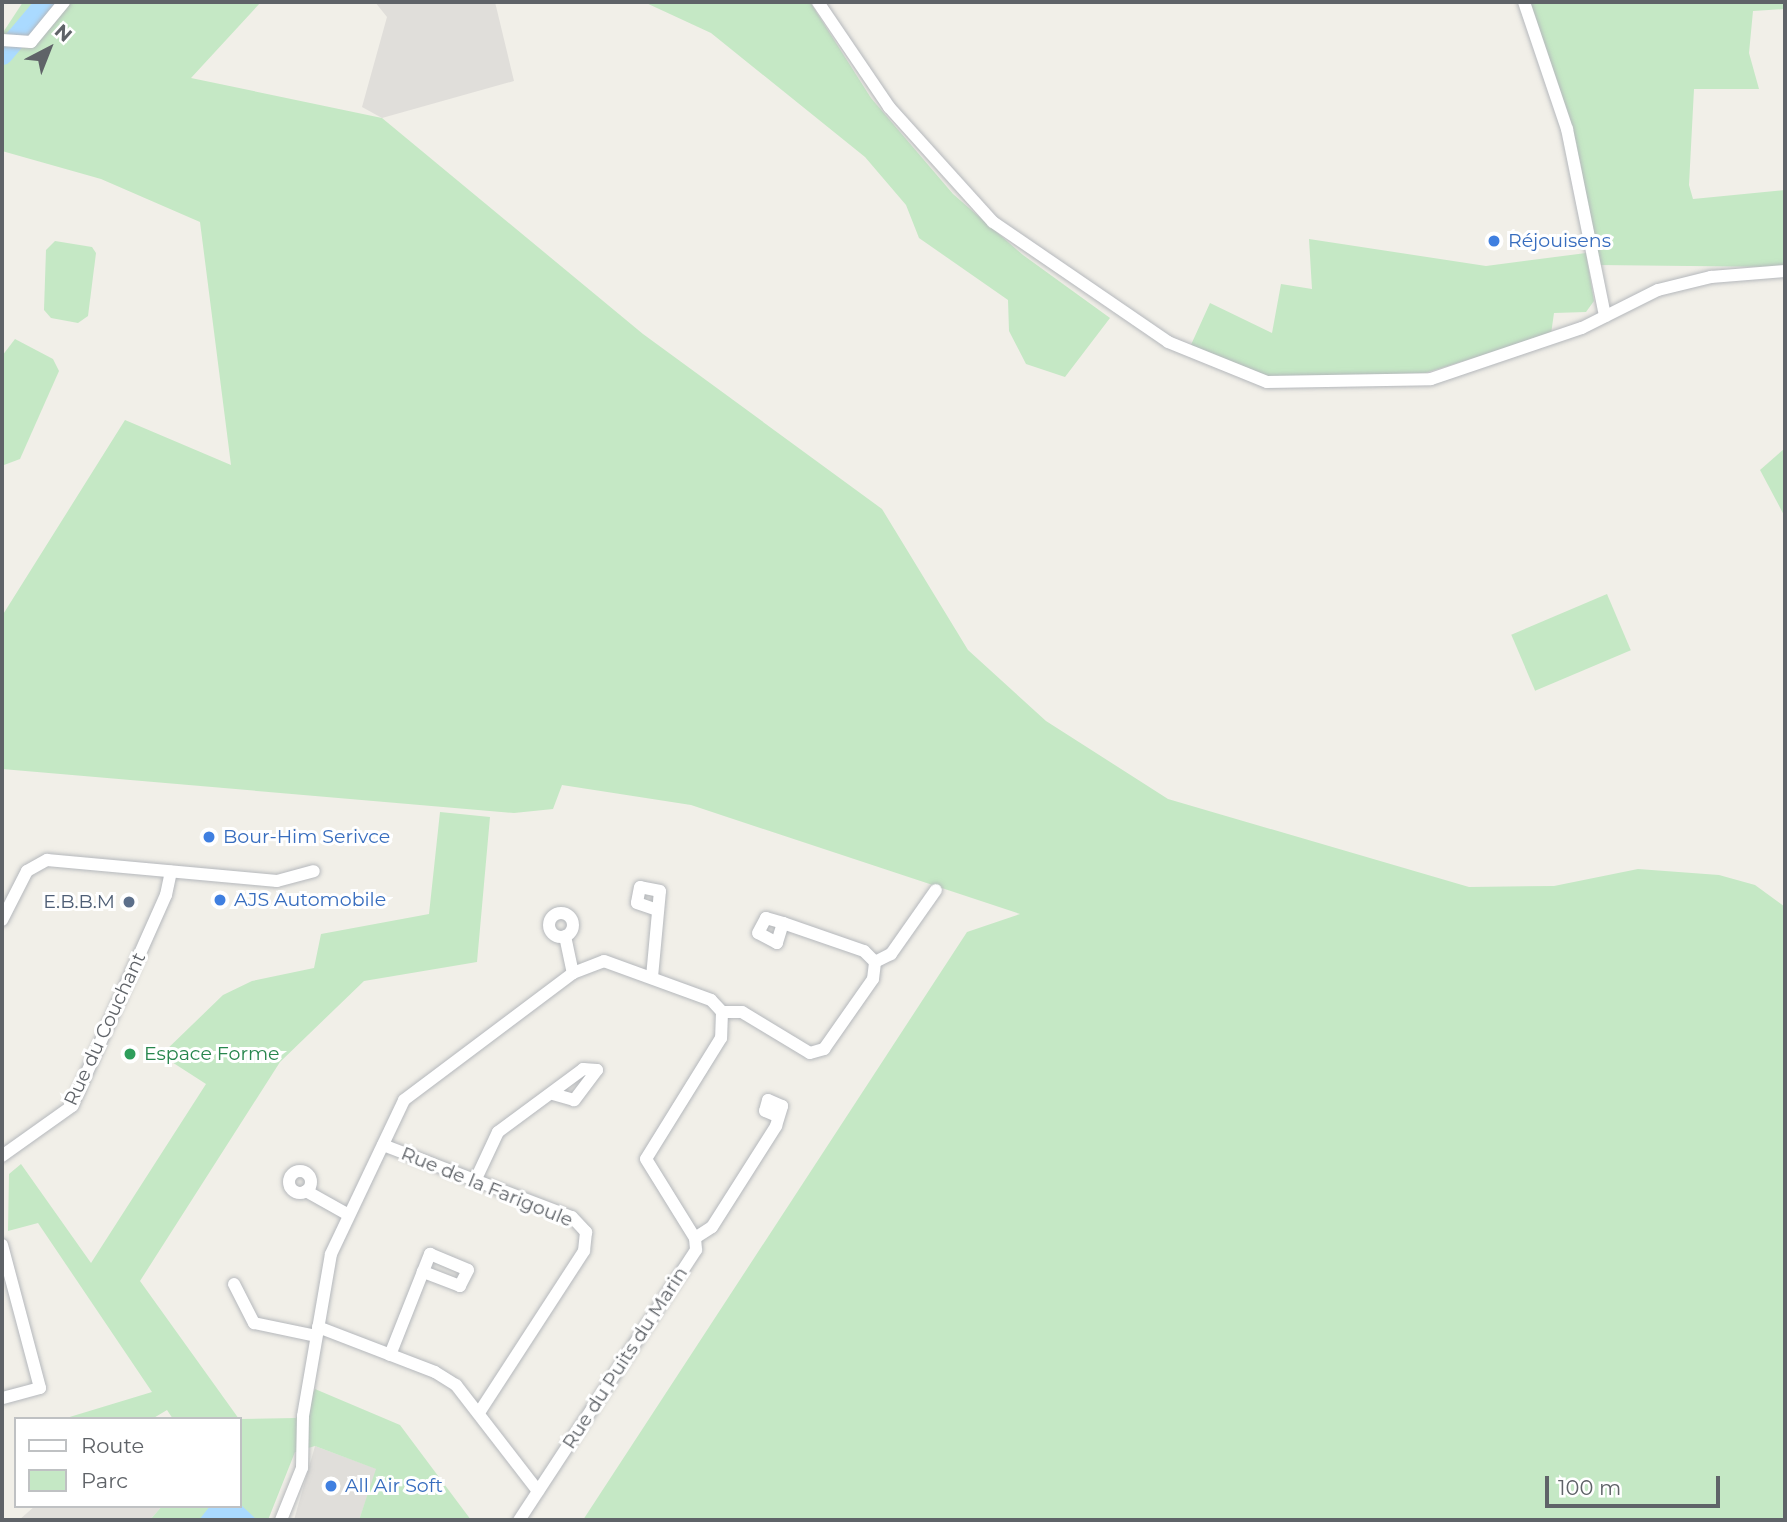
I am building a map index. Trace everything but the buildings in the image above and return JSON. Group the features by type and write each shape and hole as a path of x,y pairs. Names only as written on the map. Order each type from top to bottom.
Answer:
{"street":[{"path":"4,41 27,41 64,2"},
{"path":"818,2 888,107 993,222 1128,319 1234,373 1294,385 1431,379 1605,316 1671,287 1711,277 1785,271"},
{"path":"1524,2 1567,129 1605,316"},
{"path":"2,920 27,871 35,864 65,859 277,881 314,871"},
{"name":"Rue du Couchant","path":"2,1156 72,1106 166,895 171,872"},
{"path":"876,962 891,954 936,890"},
{"path":"652,977 657,910"},
{"path":"783,923 864,951 876,962"},
{"path":"565,936 573,973"},
{"path":"281,1520 302,1468 303,1416 331,1254 383,1145 415,1088 573,973 598,961 652,977 711,1000 722,1012 721,1038 646,1159 695,1238 712,1227 775,1126 775,1115"},
{"path":"722,1012 742,1012 803,1050 817,1052 829,1044 873,979 876,962"},
{"path":"475,1181 494,1137 553,1094"},
{"name":"Rue de la Farigoule","path":"383,1145 572,1217 586,1232 587,1244 480,1411"},
{"path":"306,1191 349,1215"},
{"name":"Rue du Puits du Marin","path":"519,1520 694,1255 695,1238"},
{"path":"2,1245 40,1388 2,1398"},
{"path":"390,1355 423,1272"},
{"path":"234,1284 254,1324 317,1331 390,1355 446,1378 480,1411 538,1491"}],"shaded area":[{"path":"375,2 495,2 514,81 382,118 362,107 387,17"},
{"path":"315,1446 377,1469 359,1520 294,1520"},
{"path":"33,1508 160,1508 150,1520 19,1520"}],"green space":[{"path":"23,2 261,2 191,78 382,118 643,334 882,509 968,650 1046,721 1168,799 1469,887 1554,886 1638,869 1719,875 1755,885 1785,907 1785,1520 583,1520 967,932 1020,914 691,805 562,785 553,809 514,813 2,769 2,616 125,420 231,465 200,222 101,179 2,151 2,34"},
{"path":"644,2 810,2 871,98 953,194 1023,255 1110,318 1065,377 1026,364 1009,331 1008,300 919,238 906,205 865,157 711,33"},
{"path":"1530,2 1785,2 1785,9 1753,11 1749,53 1759,89 1694,89 1689,185 1693,199 1785,190 1785,267 1598,265 1580,161"},
{"path":"1309,239 1486,266 1586,253 1594,301 1586,312 1554,313 1551,334 1425,373 1276,379 1190,347 1210,303 1272,333 1281,284 1312,289"},
{"path":"55,241 92,247 96,253 88,316 78,323 51,318 44,310 46,250"},
{"path":"15,339 53,359 59,371 20,459 4,465 2,356"},
{"path":"1785,448 1785,517 1760,470"},
{"path":"1607,594 1631,650 1535,691 1511,635"},
{"path":"440,812 490,817 477,962 364,981 280,1062 140,1281 238,1417 172,1417 167,1410 155,1417 70,1417 152,1392 38,1223 8,1231 9,1174 21,1164 91,1263 206,1084 161,1055 223,995 252,981 314,968 321,934 429,914"},
{"path":"315,1389 400,1425 471,1520 359,1520 376,1469 315,1446 295,1452 268,1520 150,1520 160,1508 242,1508 242,1419 296,1418"}],"water":[{"path":"242,1506 257,1520 199,1520 208,1508 242,1508"}],"waterway":[{"path":"2,54 46,2"}],"place":[{"name":"Réjouisens","path":"1494,241"},
{"name":"Bour-Him Serivce","path":"209,837"},
{"name":"AJS Automobile","path":"220,900"},
{"name":"E.B.B.M","path":"129,902"},
{"name":"Espace Forme","path":"130,1054"},
{"name":"All Air Soft","path":"331,1486"}]}
